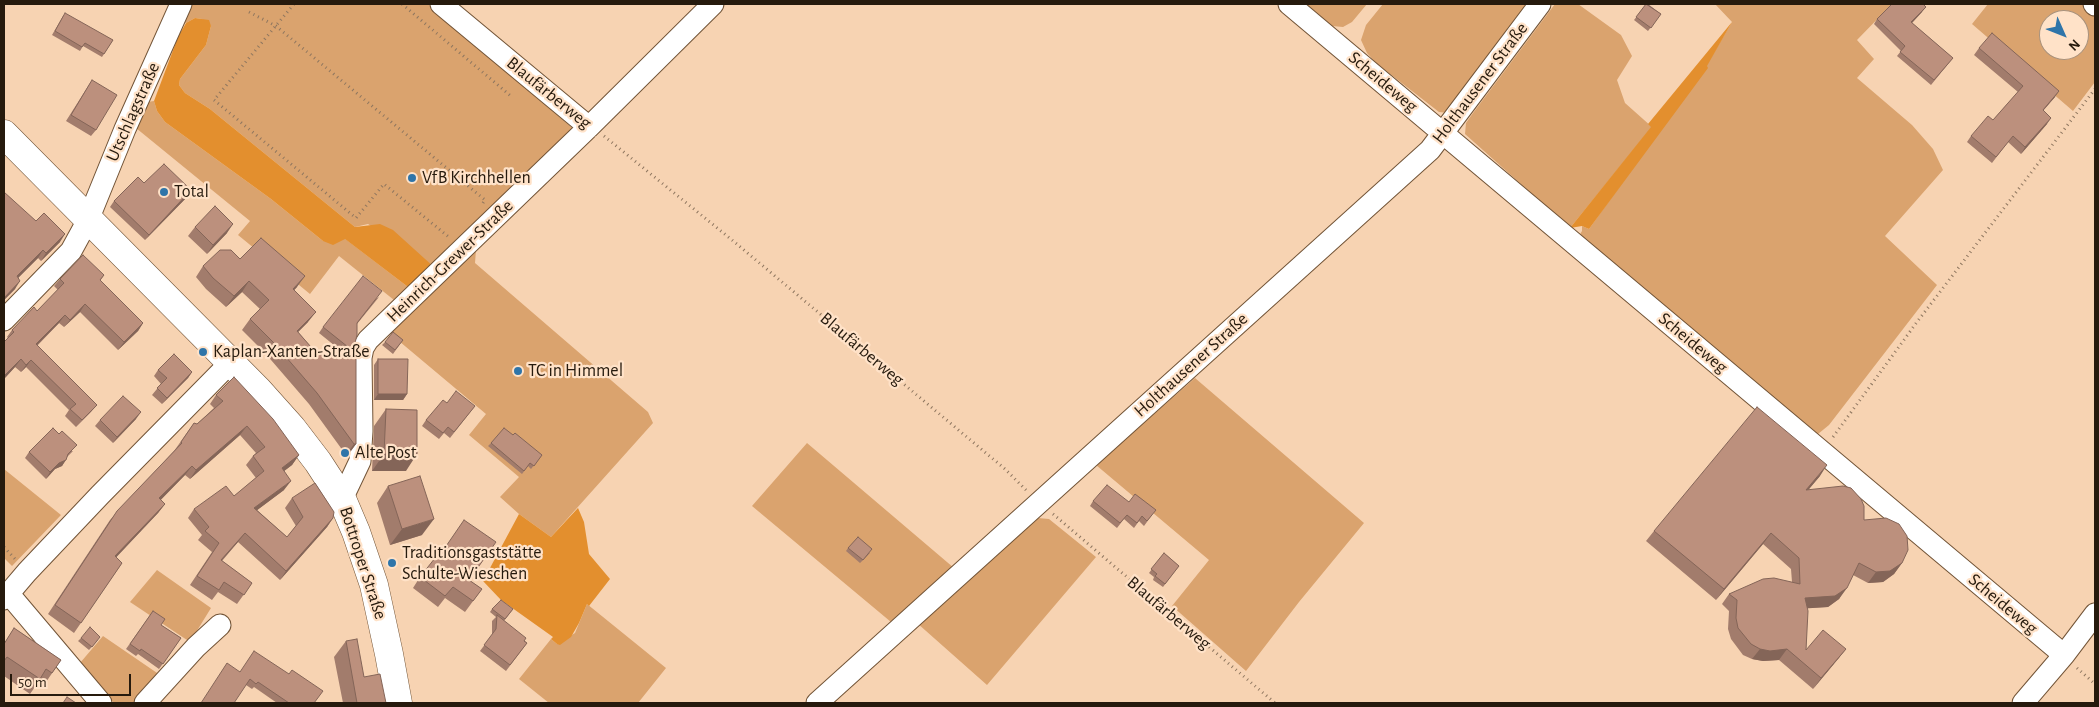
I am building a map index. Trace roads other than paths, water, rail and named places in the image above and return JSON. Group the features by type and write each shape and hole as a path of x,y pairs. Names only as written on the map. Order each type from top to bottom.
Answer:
{"main road":[{"name":"Bottroper Straße","path":"4,134 230,363 292,428 318,462 342,499 356,532 374,585 388,644 398,703"}],"street":[{"name":"Utschlagstraße","path":"88,220 125,129 181,4"},
{"name":"Blaufärberweg","path":"441,4 590,127"},
{"name":"Heinrich-Grewer-Straße","path":"342,499 360,461 362,431 361,358 363,348 368,340 590,127 713,4"},
{"name":"Scheideweg","path":"1289,4 2064,655"},
{"name":"Holthausener Straße","path":"817,703 1430,150 1540,4"},
{"path":"4,320 71,251 88,220"},
{"path":"102,703 6,596 93,502 230,363"},
{"path":"2023,703 2064,655 2095,614"},
{"path":"145,703 196,647 220,625"}],"place":[{"name":"VfB Kirchhellen","path":"412,178"},
{"name":"Total","path":"164,192"},
{"name":"Kaplan-Xanten-Straße","path":"203,352"},
{"name":"TC in Himmel","path":"518,371"},
{"name":"Alte Post","path":"345,453"},
{"name":"Traditionsgaststätte Schulte-Wieschen","path":"392,563"}]}
